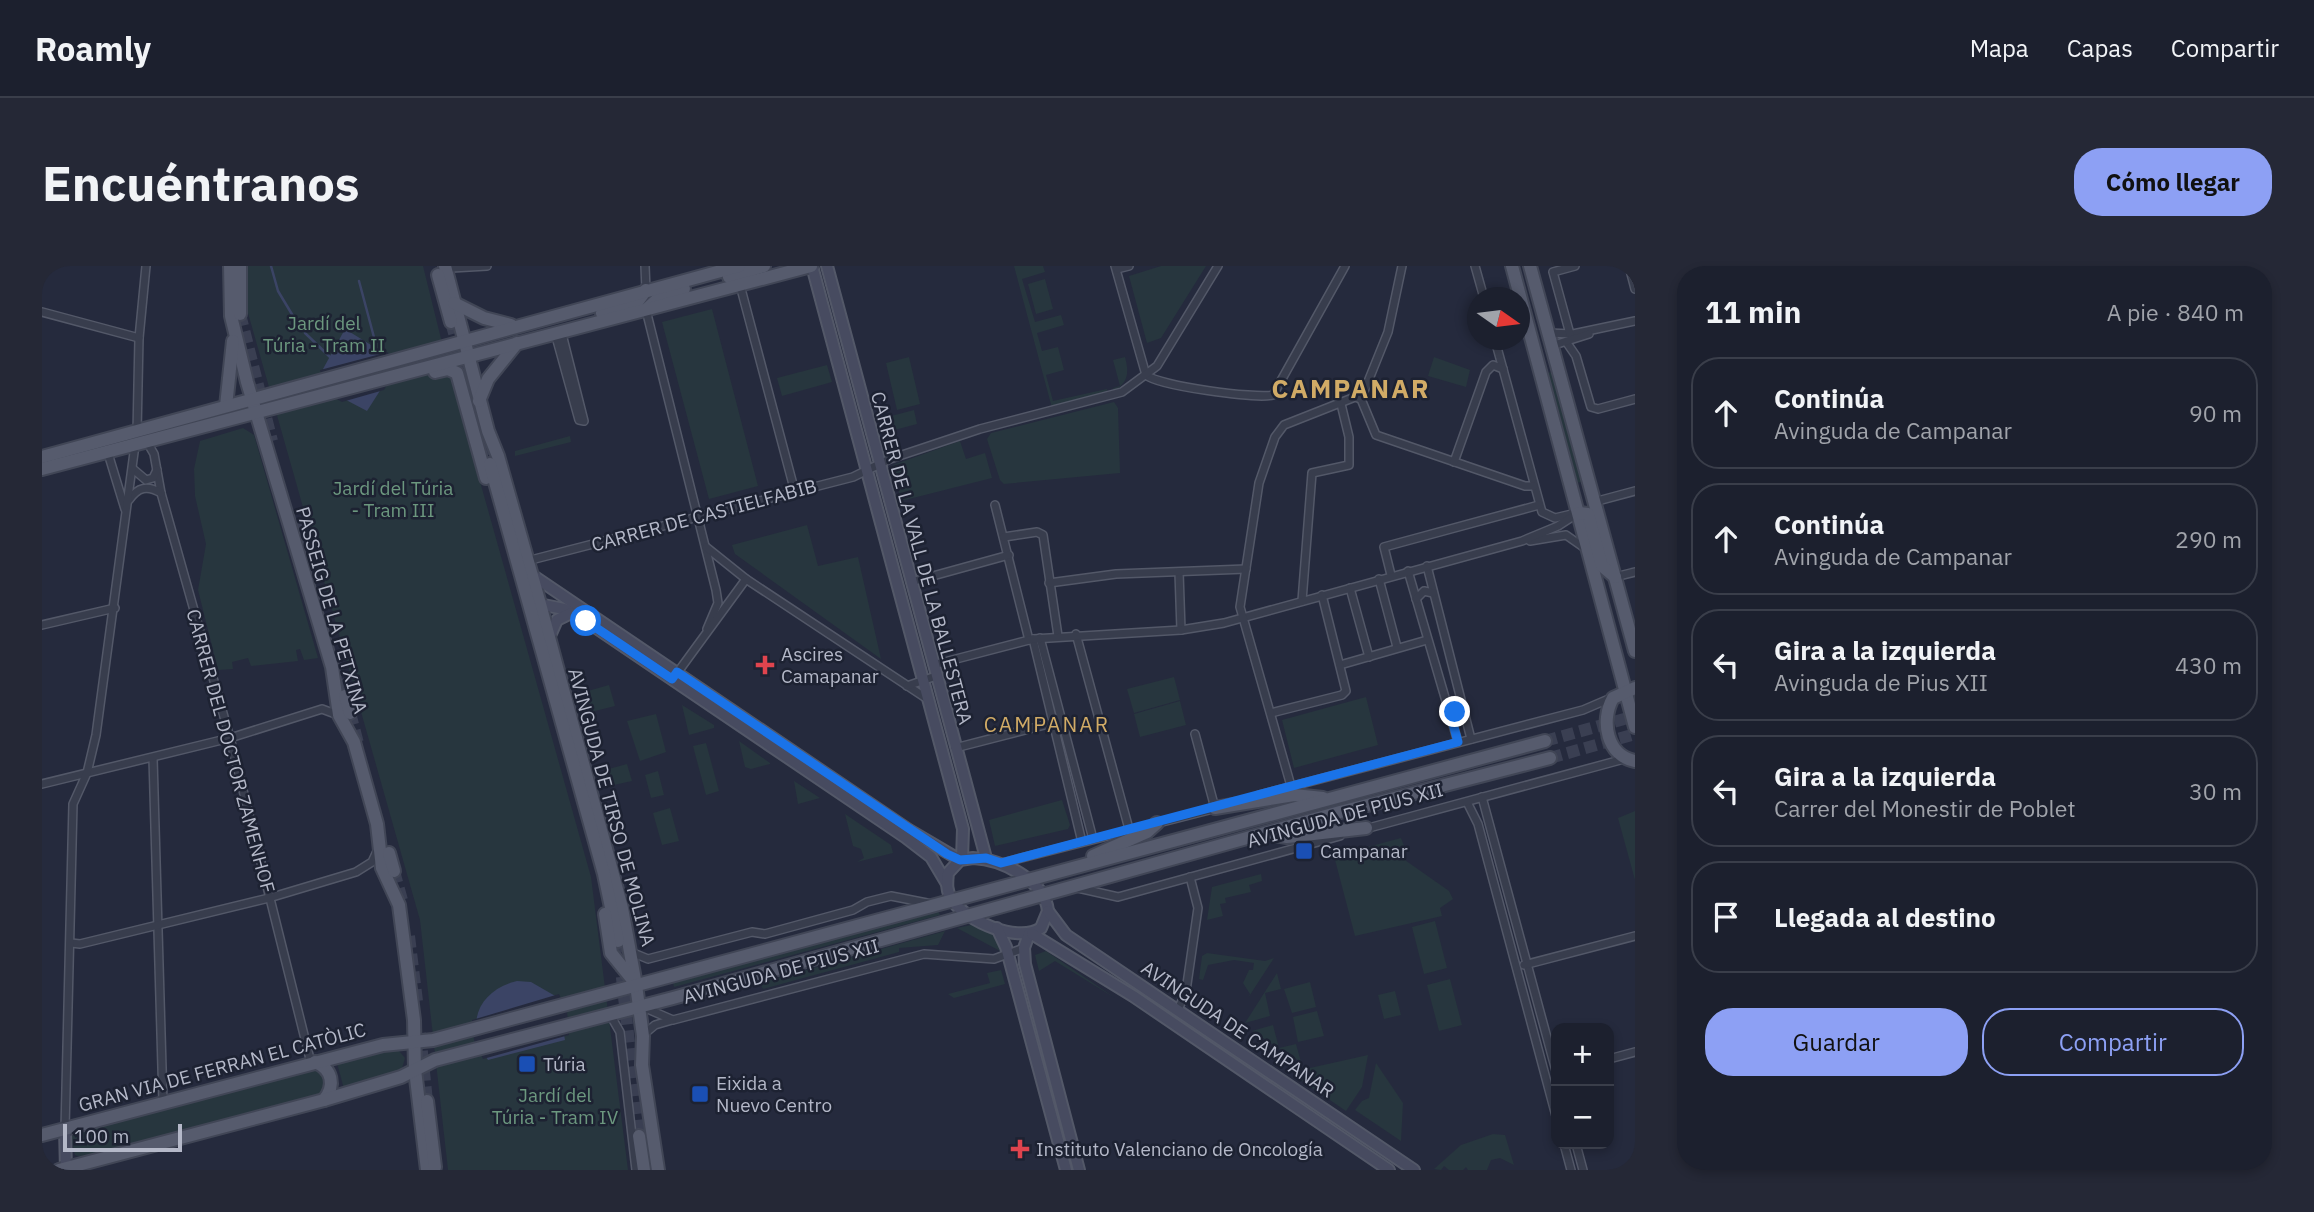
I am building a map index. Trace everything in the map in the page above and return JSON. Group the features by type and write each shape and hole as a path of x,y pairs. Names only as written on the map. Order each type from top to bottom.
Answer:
{"main road":[{"name":"PASSEIG DE LA PETXINA","path":"230,266 252,399 332,667 334,696 354,742 384,849 394,871"},
{"name":"PASSEIG DE LA PETXINA","path":"236,315 240,266"},
{"path":"437,266 451,322"},
{"path":"140,439 226,406 252,399 272,401 404,373 446,360 466,341 514,325 739,266"},
{"path":"646,310 669,293 764,266"},
{"path":"42,457 106,447 256,413 272,401 470,356 587,323 812,266"},
{"name":"CARRER DE LA VALL DE LA BALLESTERA","path":"812,266 963,829 961,859"},
{"name":"CARRER DE LA VALL DE LA BALLESTERA","path":"827,266 986,858"},
{"path":"1512,266 1518,287"},
{"path":"1530,266 1635,651"},
{"name":"AVINGUDA DE TIRSO DE MOLINA","path":"449,269 454,303 470,356 479,401 532,575 534,603 549,638 551,665 618,941"},
{"path":"587,323 605,311 638,301 646,290"},
{"path":"454,303 484,318 514,325"},
{"path":"1530,305 1541,340 1550,340"},
{"path":"226,406 236,315"},
{"path":"1530,332 1630,690 1635,727"},
{"path":"479,401 488,379 518,342"},
{"path":"446,360 457,373 520,597 571,613 675,676 909,830 961,859 986,858 1001,863 1027,880 1044,896 1048,911 1041,928 1030,934 1024,948 1025,964 1079,1170"},
{"name":"PASSEIG DE LA PETXINA","path":"272,441 295,520"},
{"path":"42,469 106,447"},
{"name":"AVINGUDA DE TIRSO DE MOLINA","path":"490,464 612,867 631,952 643,1036 642,1065 658,1170"},
{"path":"1579,513 1588,514 1602,566 1615,577"},
{"path":"532,575 915,844 931,857 947,884 952,900 970,916 996,928 1030,934"},
{"path":"549,638 557,620 571,613"},
{"path":"65,1129 63,1170 91,1166 324,1100 415,1070 435,1059 608,1013 637,995 610,949 597,874 551,704 551,665"},
{"path":"1630,690 1613,698 1607,712 1608,729 1615,752 1630,760"},
{"name":"PASSEIG DE LA PETXINA","path":"344,714 345,696"},
{"name":"AVINGUDA DE PIUS XII","path":"637,995 932,904 1545,741"},
{"name":"AVINGUDA DE PIUS XII","path":"637,995 970,916 1550,758"},
{"path":"1214,808 1294,795 1330,799"},
{"path":"1074,867 1147,832 1157,822"},
{"path":"1268,834 1287,837 1366,828"},
{"name":"PASSEIG DE LA PETXINA","path":"384,849 382,868 399,905 414,1020 415,1070 427,1170"},
{"path":"947,884 951,868 961,859"},
{"name":"AVINGUDA DE CAMPANAR","path":"1048,911 1059,930 1370,1140 1402,1166 1414,1170"},
{"path":"996,928 1009,956 1066,1170"},
{"name":"AVINGUDA DE CAMPANAR","path":"1030,934 1133,996 1390,1170"},
{"path":"1133,996 1142,990 1149,990 1146,1005"},
{"name":"GRAN VIA DE FERRAN EL CATÒLIC","path":"42,1135 383,1045 432,1040 606,994 637,995"},
{"path":"1219,1054 1226,1043"},
{"path":"313,1063 328,1070 331,1078 331,1088 324,1100"},
{"path":"1251,1076 1268,1071 1268,1088"},
{"path":"427,1101 436,1170"},
{"path":"639,1136 644,1170"},
{"path":"1355,1147 1363,1140 1370,1140 1368,1155"},
{"path":"1390,1170 1393,1161 1402,1166"}],"street":[{"path":"65,1129 74,804 87,774 96,735 132,465 140,439 139,338 146,266"},
{"path":"449,269 487,266"},
{"path":"645,266 646,290"},
{"path":"1129,266 1116,268 1146,375 1154,381 1181,387 1269,396 1276,391 1345,266"},
{"path":"1146,375 1157,366 1219,266"},
{"path":"1402,266 1388,332 1361,399 1373,433 1525,486 1534,486"},
{"path":"1475,266 1481,287"},
{"path":"1570,334 1553,272 1575,266"},
{"path":"1629,266 1635,289"},
{"path":"740,285 795,492"},
{"path":"646,310 718,603 707,629"},
{"path":"43,315 139,338"},
{"path":"1550,340 1635,321"},
{"path":"1550,340 1567,343 1599,329"},
{"path":"558,331 584,421 579,420 558,331"},
{"path":"1567,343 1574,350 1589,404 1594,408 1635,399"},
{"path":"1498,350 1542,512 1550,518 1579,513"},
{"path":"1454,462 1486,372 1493,365 1503,369"},
{"name":"CARRER DE CASTIELFABIB","path":"527,562 852,477 878,463 980,429 1110,396 1146,375"},
{"path":"1291,786 1240,607 1260,480 1275,437 1284,425 1357,397 1361,399"},
{"path":"1302,601 1312,473 1349,465 1349,437 1341,404"},
{"name":"CARRER DEL DOCTOR ZAMENHOF","path":"140,439 154,454 161,493 230,738 313,1063"},
{"path":"106,447 127,516"},
{"path":"132,465 135,474 146,480 153,478 157,469"},
{"path":"129,500 136,491 145,487 161,493"},
{"path":"1594,502 1635,491"},
{"path":"995,505 1093,839"},
{"path":"1391,575 1384,547 1539,505"},
{"path":"1522,541 1558,526 1579,513"},
{"path":"1004,537 1040,533 1044,538 1058,636"},
{"path":"907,686 936,668 1034,639 1076,634 1181,630 1302,601 1522,541 1566,535 1578,540 1590,553"},
{"path":"706,546 746,579 926,698"},
{"path":"911,582 1009,555"},
{"path":"1427,566 1471,739"},
{"path":"1049,583 1116,574 1246,569"},
{"path":"1408,571 1458,742"},
{"path":"1179,572 1181,630"},
{"path":"1615,577 1635,572"},
{"path":"675,676 746,579"},
{"path":"1379,579 1397,647"},
{"path":"1350,588 1369,657"},
{"path":"1416,598 1424,591 1433,593"},
{"path":"1271,713 1342,695 1346,691 1321,595"},
{"path":"42,625 115,608"},
{"path":"1076,634 1129,829"},
{"path":"1340,665 1427,640"},
{"path":"1001,863 1583,710 1613,698"},
{"path":"1449,709 1457,712 1462,705"},
{"path":"42,784 230,738 322,709 344,714"},
{"path":"955,748 1058,721"},
{"path":"1058,721 1082,842"},
{"path":"1195,734 1214,808"},
{"path":"153,758 163,1102"},
{"name":"AVINGUDA DE PIUS XII","path":"1077,887 1118,897 1366,828 1630,760"},
{"path":"1482,797 1551,1053"},
{"path":"1467,802 1478,824 1551,1098"},
{"path":"1478,824 1489,821"},
{"path":"71,943 80,944 157,923 269,898 362,870 384,849"},
{"path":"1178,1010 1186,991 1198,908 1189,877"},
{"name":"AVINGUDA DE PIUS XII","path":"631,952 648,959 752,932 765,934 853,911 867,902 891,896 932,904"},
{"path":"1515,967 1635,936"},
{"name":"AVINGUDA DE PIUS XII","path":"637,995 674,1020 924,954 994,959 1009,956 1024,948"},
{"path":"608,1013 620,1032 636,1170"},
{"path":"643,1036 655,1025 674,1020"},
{"path":"1614,1058 1635,1052"},
{"path":"1545,1077 1551,1074"},
{"path":"1566,1149 1572,1170"},
{"path":"1577,1149 1583,1170"}],"green space":[{"name":"Jardí del Túria - Tram III","path":"248,266 423,266 449,371 591,877 628,1170 448,1170 420,920 248,313"},
{"path":"1014,266 1043,266 1045,272 1022,279 1035,322 1061,315 1064,325 1037,333 1042,351 1058,347 1064,370 1046,375 1053,401 1107,389 1107,393 1052,408"},
{"path":"1161,266 1206,266 1161,338 1147,343 1129,276"},
{"path":"1045,279 1053,309 1036,314 1028,284"},
{"path":"712,309 758,486 709,499 662,322"},
{"path":"909,357 920,404 897,410 886,363"},
{"path":"1125,357 1127,376 1123,384 1114,391 1113,388 1120,386 1113,360"},
{"path":"1434,357 1470,370 1466,387 1428,376"},
{"path":"827,365 832,382 782,396 777,378"},
{"path":"1553,372 1582,482 1576,483 1546,373"},
{"path":"1114,402 1118,408 1120,473 1004,484 1000,480 987,439 991,433"},
{"path":"914,410 917,424 883,433 880,419"},
{"path":"243,428 254,435 318,658 304,660 300,649 296,650 298,661 251,666 248,658 232,662 233,669 218,670 198,590 206,544 195,496 194,469 200,441"},
{"path":"570,436 571,442 515,456 515,451"},
{"path":"960,441 966,459 985,453 992,478 901,501 893,465"},
{"path":"807,525 818,566 858,557 881,659 735,554 732,545"},
{"path":"1174,677 1180,700 1134,713 1127,689"},
{"path":"609,685 615,706 587,713 581,693"},
{"path":"1366,697 1378,745 1294,768 1282,720"},
{"path":"1180,701 1186,725 1140,737 1134,714"},
{"path":"682,705 714,725 714,728 689,735"},
{"path":"656,714 666,752 640,761 627,721"},
{"path":"739,741 770,764 751,769 745,767"},
{"path":"706,743 719,791 706,795 693,746"},
{"path":"627,764 632,781 609,786 605,770"},
{"path":"658,771 664,795 651,798 645,775"},
{"path":"794,781 820,798 798,804"},
{"path":"1062,800 1070,825 1068,829 995,846 989,820"},
{"path":"670,808 679,841 662,845 653,813"},
{"path":"1635,811 1635,880 1618,818"},
{"path":"845,814 891,845 893,853 857,862 864,858 861,849 853,846"},
{"path":"1401,838 1406,851 1402,858 1449,891 1453,899 1440,908 1442,916 1355,936 1334,856"},
{"path":"1261,874 1262,881 1249,885 1251,892 1225,898 1226,903 1220,904 1223,916 1207,920 1212,887"},
{"path":"938,911 940,915 674,987 673,983"},
{"path":"1435,921 1447,968 1424,974 1412,927"},
{"path":"971,925 992,934 1002,952 957,928"},
{"path":"945,931 938,945 899,948 899,952 763,989 760,983"},
{"path":"1046,951 1115,998 1055,961 1039,971 1035,955"},
{"path":"1207,953 1265,961 1274,958 1248,998 1250,994 1243,983 1249,970 1253,970 1254,963 1234,960 1208,965 1203,980 1199,979 1202,956"},
{"path":"1001,970 1005,984 954,998 948,994 990,983 987,973"},
{"path":"1277,973 1281,989 1265,993 1270,1016 1245,1023"},
{"path":"1450,979 1462,1025 1439,1031 1427,985"},
{"path":"1310,982 1316,1007 1292,1013 1284,989"},
{"path":"1395,991 1401,1015 1384,1019 1378,995"},
{"path":"1317,1011 1324,1036 1298,1042 1293,1017"},
{"path":"1273,1025 1279,1048 1296,1044 1301,1062 1252,1031"},
{"path":"391,1049 399,1051 405,1058 401,1072 344,1089 337,1063"},
{"path":"1368,1055 1362,1087 1346,1111 1296,1077 1301,1070"},
{"path":"1376,1063 1403,1103 1401,1141 1355,1110 1362,1101 1369,1098"},
{"path":"318,1068 327,1079 323,1094 84,1158 75,1155 71,1138 75,1132"},
{"path":"1493,1134 1505,1135 1514,1165 1500,1158 1491,1160 1487,1170 1468,1170 1466,1167 1463,1170 1449,1170 1444,1166 1441,1170 1434,1169 1461,1145"}],"water":[{"path":"345,329 384,353 390,375 367,411 329,391 323,369"},
{"path":"517,981 531,982 557,997 565,1040 488,1060 477,1035 478,1012 492,993"}],"pier":[{"path":"388,352 393,375 384,390 342,402 326,393 320,370"},
{"path":"559,994 567,1011 569,1035 483,1059 474,1040 472,1020"}],"waterway":[{"path":"271,266 278,291 299,326"},
{"path":"359,281 375,341 373,346"},
{"path":"305,333 330,357"}],"tunnel":[{"path":"240,314 272,441"},
{"path":"451,322 490,464"},
{"path":"295,520 303,550"},
{"path":"335,662 345,696"},
{"path":"350,713 359,747"},
{"path":"1545,741 1635,716"},
{"path":"1550,758 1635,734"},
{"path":"394,871 403,904"},
{"path":"409,936 417,1001"},
{"path":"618,941 639,1136"},
{"path":"420,1033 427,1101"}],"place":[{"name":"Ascires Camapanar","path":"765,665"},
{"name":"Campanar","path":"1304,851"},
{"name":"Túria","path":"527,1064"},
{"name":"Eixida a Nuevo Centro","path":"700,1094"},
{"name":"Instituto Valenciano de Oncología","path":"1020,1149"}],"district":[{"name":"CAMPANAR","path":"1351,389"},
{"name":"CAMPANAR","path":"1047,725"}],"route":[{"path":"586,621 672,679 677,672 909,830 960,860 986,858 1001,863 1458,742 1449,709 1455,712"}],"park label":[{"name":"Jardí del Túria - Tram II","path":"324,334"},
{"name":"Jardí del Túria - Tram IV","path":"555,1106"}]}
